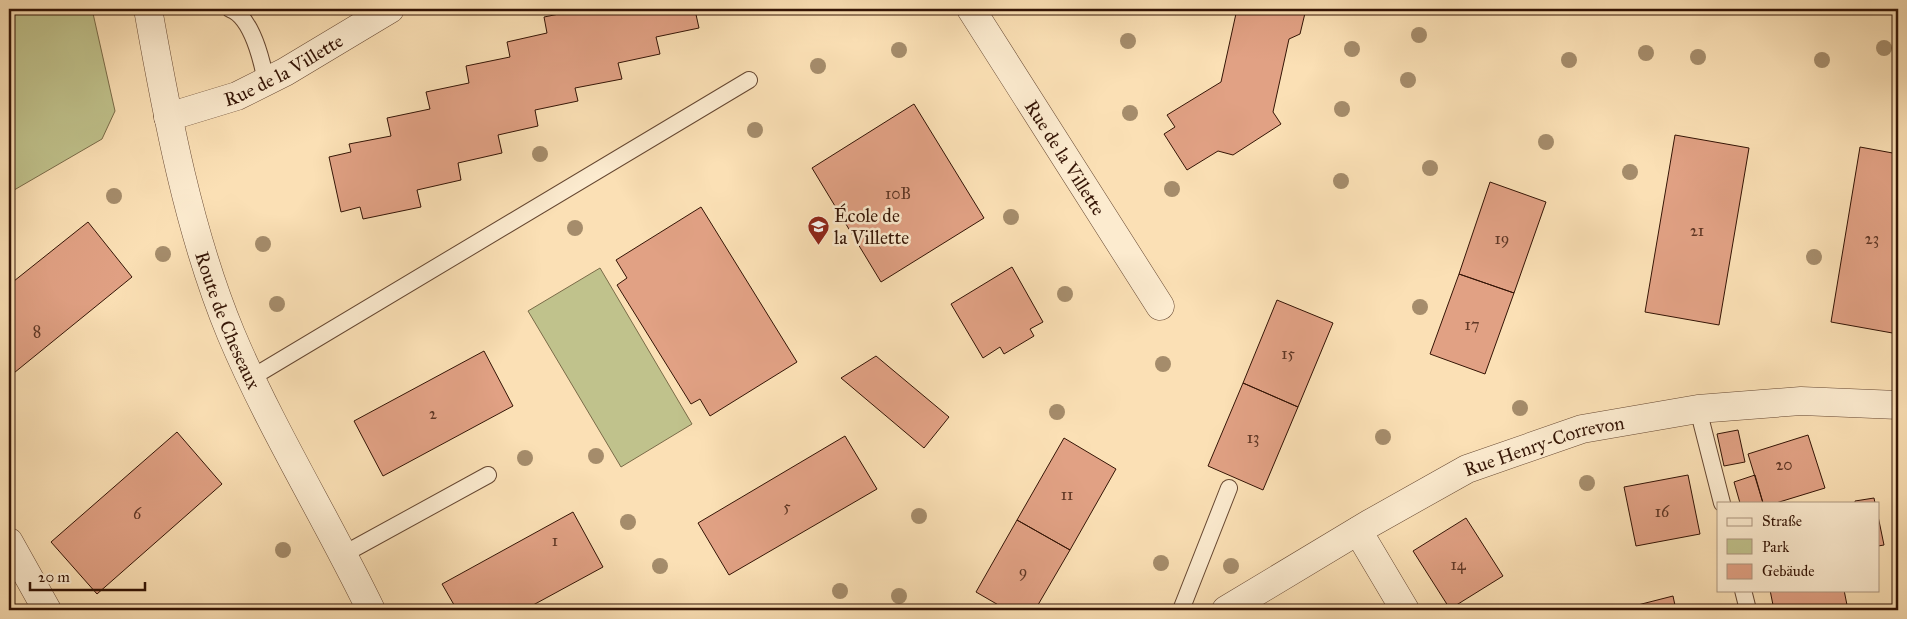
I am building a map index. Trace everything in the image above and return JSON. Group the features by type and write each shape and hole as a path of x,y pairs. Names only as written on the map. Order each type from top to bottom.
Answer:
{"street":[{"name":"Route de Cheseaux","path":"148,9 168,117 210,278 231,334 251,378 298,472 344,554 371,610"},
{"name":"Rue de la Villette","path":"168,117 237,96 266,82 390,9"},
{"name":"Rue de la Villette","path":"971,9 1160,306"},
{"name":"Rue Henry-Correvon","path":"1226,610 1358,531 1467,469 1582,429 1698,408 1801,401 1898,405"},
{"path":"1358,531 1405,610"},
{"path":"9,542 47,610"}],"lane":[{"path":"230,9 234,10 247,24 263,64 266,82"},
{"path":"251,378 749,80"},
{"path":"1698,408 1722,502"},
{"path":"344,554 488,476"},
{"path":"1181,610 1230,488"},
{"path":"1744,592 1748,610"}],"green space":[{"path":"9,9 92,9 115,111 102,139 9,193"},
{"path":"600,268 692,424 621,467 528,311"}],"building":[{"path":"584,9 703,9 695,10 699,28 656,37 660,54 618,63 622,79 575,88 578,101 535,110 538,126 498,135 502,153 458,163 461,180 417,190 421,207 363,219 360,207 341,212 329,157 351,152 349,144 391,136 387,118 430,109 426,92 469,83 466,66 510,57 507,42 547,33 544,17"},
{"path":"1237,9 1306,9 1300,34 1289,39 1273,112 1281,124 1233,155 1218,151 1187,170 1164,134 1175,127 1167,115 1221,82"},
{"path":"1689,9 1725,9 1717,14"},
{"path":"1730,9 1757,9 1756,14"},
{"path":"914,104 984,218 881,282 812,168"},
{"path":"1675,135 1749,148 1719,325 1645,312"},
{"path":"1860,147 1898,154 1898,334 1831,322"},
{"path":"1490,182 1546,202 1514,293 1459,274"},
{"path":"701,207 797,362 710,416 700,399 691,404 617,285 627,278 616,260"},
{"path":"88,222 132,277 9,377 9,285"},
{"path":"1012,267 1043,322 1030,329 1034,336 1004,354 1000,347 983,358 951,304"},
{"path":"1459,274 1514,293 1485,374 1430,354"},
{"path":"1277,300 1333,323 1298,407 1243,383"},
{"path":"484,351 513,406 383,476 354,421"},
{"path":"876,356 949,417 924,448 841,378"},
{"path":"1243,383 1298,407 1263,490 1208,466"},
{"path":"1738,430 1745,462 1724,466 1717,434"},
{"path":"177,432 222,484 97,594 51,542"},
{"path":"1808,435 1825,488 1779,502 1763,502 1748,454"},
{"path":"845,436 877,489 729,575 698,523"},
{"path":"1064,438 1116,469 1070,550 1017,520"},
{"path":"1688,475 1700,534 1636,546 1624,487"},
{"path":"1755,475 1763,502 1740,502 1734,482"},
{"path":"1874,498 1875,502 1855,502"},
{"path":"573,512 603,567 524,610 457,610 442,584"},
{"path":"1466,518 1503,576 1450,609 1413,551"},
{"path":"1017,520 1070,550 1035,610 1007,610 976,592"},
{"path":"1880,526 1884,545 1880,546"},
{"path":"1770,592 1844,592 1848,610 1774,610"},
{"path":"1673,596 1676,610 1627,610 1626,608"}],"place":[{"name":"École de la Villette","path":"818,245"}]}
